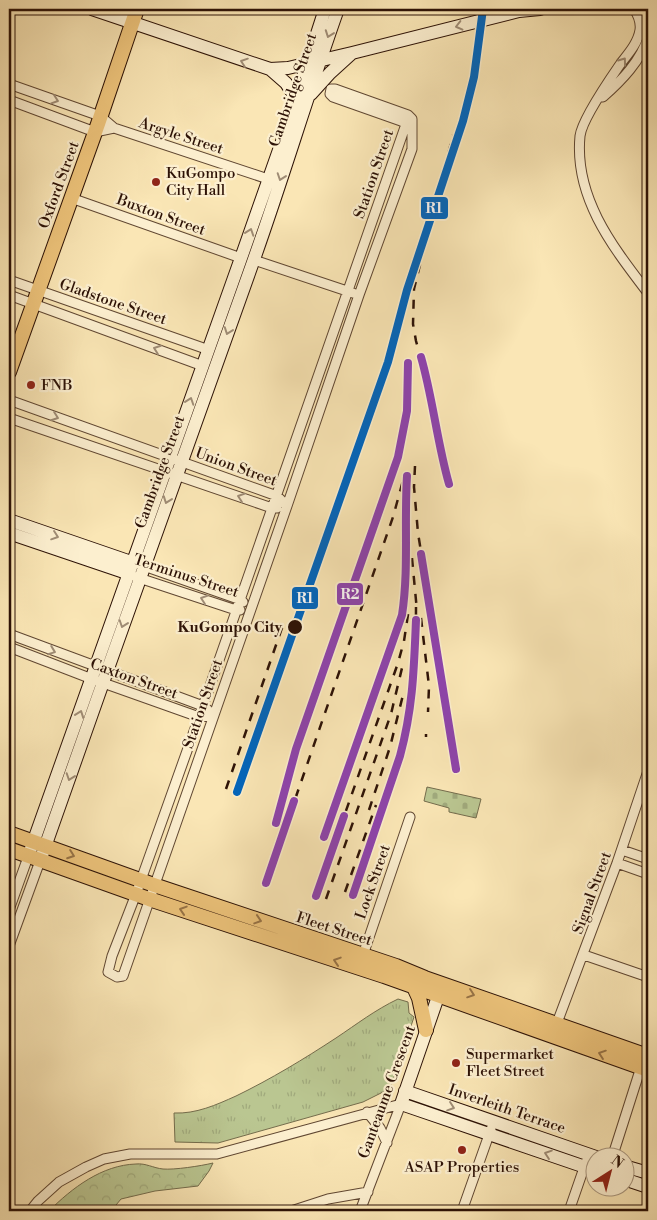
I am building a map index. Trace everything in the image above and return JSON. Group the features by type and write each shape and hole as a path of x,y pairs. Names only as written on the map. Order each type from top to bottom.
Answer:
{"main road":[{"name":"Oxford Street","path":"9,372 72,198 137,9"},
{"name":"Fleet Street","path":"9,833 147,883 221,916 384,976 440,990 646,1064"},
{"name":"Fleet Street","path":"9,849 143,897 221,916 363,955 396,966 416,984"},
{"path":"416,984 426,1030"},
{"name":"Fleet Street","path":"500,1011 557,1023 646,1064"}],"street":[{"path":"92,9 270,70 301,99 352,53"},
{"name":"Cambridge Street","path":"314,61 324,9"},
{"name":"Cambridge Street","path":"175,460 248,259 314,61 338,9"},
{"path":"270,70 288,68 352,53 519,11 540,9"},
{"path":"634,9 640,25 637,40 606,85 585,123 580,135 580,163 588,196 600,226 648,293"},
{"path":"597,102 624,77 648,37"},
{"name":"Argyle Street","path":"9,84 100,116 114,128 268,180"},
{"name":"Station Street","path":"348,291 199,717 147,883 143,897 123,976 120,978 114,976 108,970 143,897 213,715 288,506 359,295 412,149 411,116 333,89 330,94 333,97 402,121 405,125 348,291"},
{"name":"Cambridge Street","path":"9,910 40,844 171,473 203,366 248,259 268,180 301,99"},
{"path":"9,100 95,132 114,128"},
{"name":"Buxton Street","path":"72,198 359,295"},
{"name":"Gladstone Street","path":"9,280 209,350"},
{"name":"Gladstone Street","path":"9,296 203,366"},
{"name":"Union Street","path":"9,400 277,496 288,506"},
{"name":"Union Street","path":"9,418 272,508 288,506"},
{"name":"Terminus Street","path":"9,520 236,610 251,610"},
{"name":"Terminus Street","path":"9,533 241,600 251,610"},
{"path":"258,549 271,553"},
{"name":"Caxton Street","path":"9,634 99,675 199,717 213,715"},
{"name":"Caxton Street","path":"9,647 203,706 213,715"},
{"name":"Signal Street","path":"557,1023 617,864 648,771"},
{"name":"Lock Street","path":"363,955 410,817"},
{"path":"622,850 648,859"},
{"name":"Cambridge Street","path":"9,946 34,859"},
{"path":"617,864 648,874"},
{"path":"584,955 648,977"},
{"name":"Ganteaume Crescent","path":"360,1211 387,1143 440,990"},
{"path":"616,1148 646,1064"},
{"name":"Inverleith Terrace","path":"405,1091 491,1128"},
{"path":"30,1211 38,1200 60,1182 86,1167 104,1160 130,1154 217,1154 401,1104"},
{"name":"Inverleith Terrace","path":"401,1104 491,1128 584,1159"},
{"path":"367,1112 380,1128 387,1143"},
{"path":"462,1211 491,1128"},
{"path":"634,1169 648,1173"},
{"path":"569,1211 584,1179"},
{"path":"634,1182 648,1187"},
{"path":"291,1211 328,1199 368,1192"}],"green space":[{"path":"427,787 481,799 476,818 449,812 449,808 424,801"},
{"path":"398,999 408,1002 409,1013 414,1017 392,1083 387,1090 363,1102 218,1143 175,1142 174,1113 206,1108 275,1076 374,1012"},
{"path":"213,1163 198,1186 155,1191 121,1199 111,1211 49,1211 88,1179 123,1165 140,1164 156,1168 174,1169"}],"railway":[{"path":"480,36 483,9"},
{"path":"435,205 453,135"},
{"path":"433,212 414,289 413,324 428,382 441,456 449,484"},
{"path":"237,792 388,362 407,290"},
{"path":"276,823 296,749 398,457 407,411 408,363"},
{"path":"415,466 414,487 418,533 456,769"},
{"path":"266,883 393,517 404,477"},
{"path":"324,837 400,623 405,585 406,489"},
{"path":"412,558 417,611"},
{"path":"353,895 405,737 413,680 416,604"},
{"path":"316,896 398,663 404,641 409,608"},
{"path":"421,618 429,686 428,712"},
{"path":"226,789 284,622"},
{"path":"326,899 391,714 402,668"},
{"path":"369,810 390,747 404,691"},
{"path":"345,892 376,805"}],"transit line":[{"name":"R1","path":"237,792 388,362 407,290 463,121 474,77 483,9"},
{"name":"R2","path":"421,357 449,484"},
{"name":"R2","path":"276,823 296,749 398,457 407,411 408,363"},
{"name":"R2","path":"324,837 402,615 406,563 407,476"},
{"name":"R2","path":"421,554 456,769"},
{"name":"R2","path":"353,895 400,756 408,721 412,688 416,620"},
{"name":"R2","path":"266,883 294,801"},
{"name":"R2","path":"316,896 344,816"}],"place":[{"name":"KuGompo City Hall","path":"156,182"},
{"name":"FNB","path":"31,385"},
{"name":"KuGompo City","path":"295,627"},
{"name":"Supermarket Fleet Street","path":"456,1063"},
{"name":"ASAP Properties","path":"462,1150"}]}
